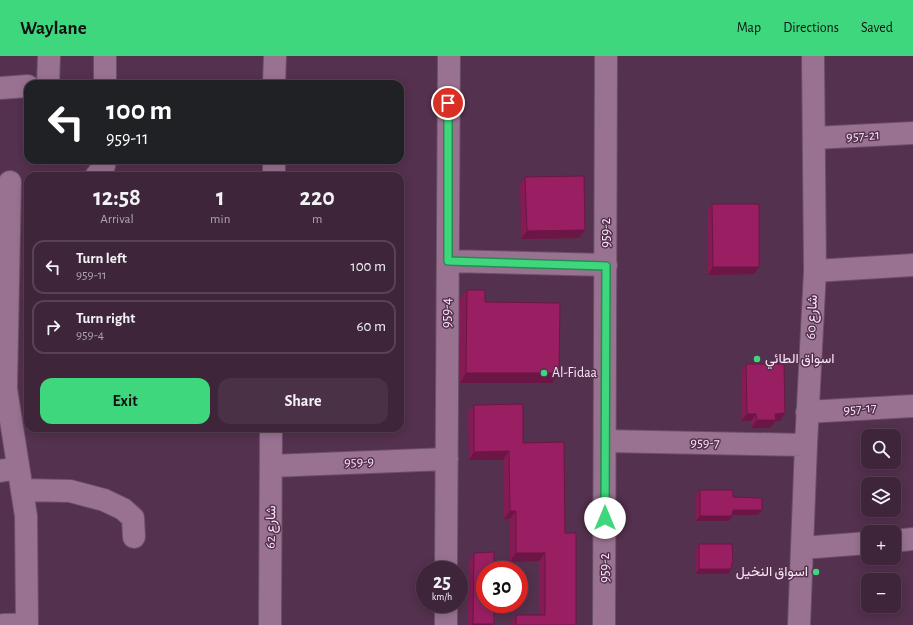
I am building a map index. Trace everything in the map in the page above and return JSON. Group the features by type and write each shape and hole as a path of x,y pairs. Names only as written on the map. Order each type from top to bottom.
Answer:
{"street":[{"path":"48,80 49,56"},
{"path":"105,56 105,80"},
{"path":"274,56 274,80"},
{"name":"959-4","path":"446,561 449,56"},
{"name":"959-2","path":"604,625 606,56"},
{"name":"شارع 60","path":"799,625 815,271 814,56"},
{"path":"0,88 24,86"},
{"name":"957-21","path":"814,138 913,133"},
{"path":"3,625 27,624 26,516 22,490 9,470 3,389 13,182"},
{"path":"448,261 606,266"},
{"path":"815,271 913,265"},
{"name":"957-17","path":"808,412 913,406"},
{"name":"شارع 62","path":"270,625 271,432"},
{"name":"959-7","path":"605,441 806,445"},
{"name":"959-9","path":"271,466 447,459"},
{"path":"22,490 70,491 104,500 123,509 133,518 134,537"},
{"path":"901,540 913,539"},
{"path":"802,548 861,544"},
{"path":"446,613 446,625"}],"building":[{"path":"584,176 585,230 527,231 525,177"},
{"path":"712,204 759,204 759,267 713,267"},
{"path":"467,290 485,290 485,302 560,303 559,373 466,373"},
{"path":"746,364 784,364 785,413 775,414 776,420 757,420 756,414 747,414"},
{"path":"523,404 523,443 564,442 565,533 576,533 576,625 516,625 516,615 545,615 545,553 516,553 516,511 510,511 509,451 474,452 474,405"},
{"path":"700,490 733,490 733,497 762,498 762,510 733,510 732,516 700,516"},
{"path":"699,544 732,544 733,563 731,569 699,569"},
{"path":"494,552 494,561 476,561 476,613 494,613 494,624 473,624 474,553"}],"place":[{"name":"اسواق الطائي","path":"757,359"},
{"name":"Al-Fidaa","path":"544,373"},
{"name":"اسواق النخيل","path":"816,572"}],"route":[{"path":"448,103 448,261 606,266 605,518"}]}
